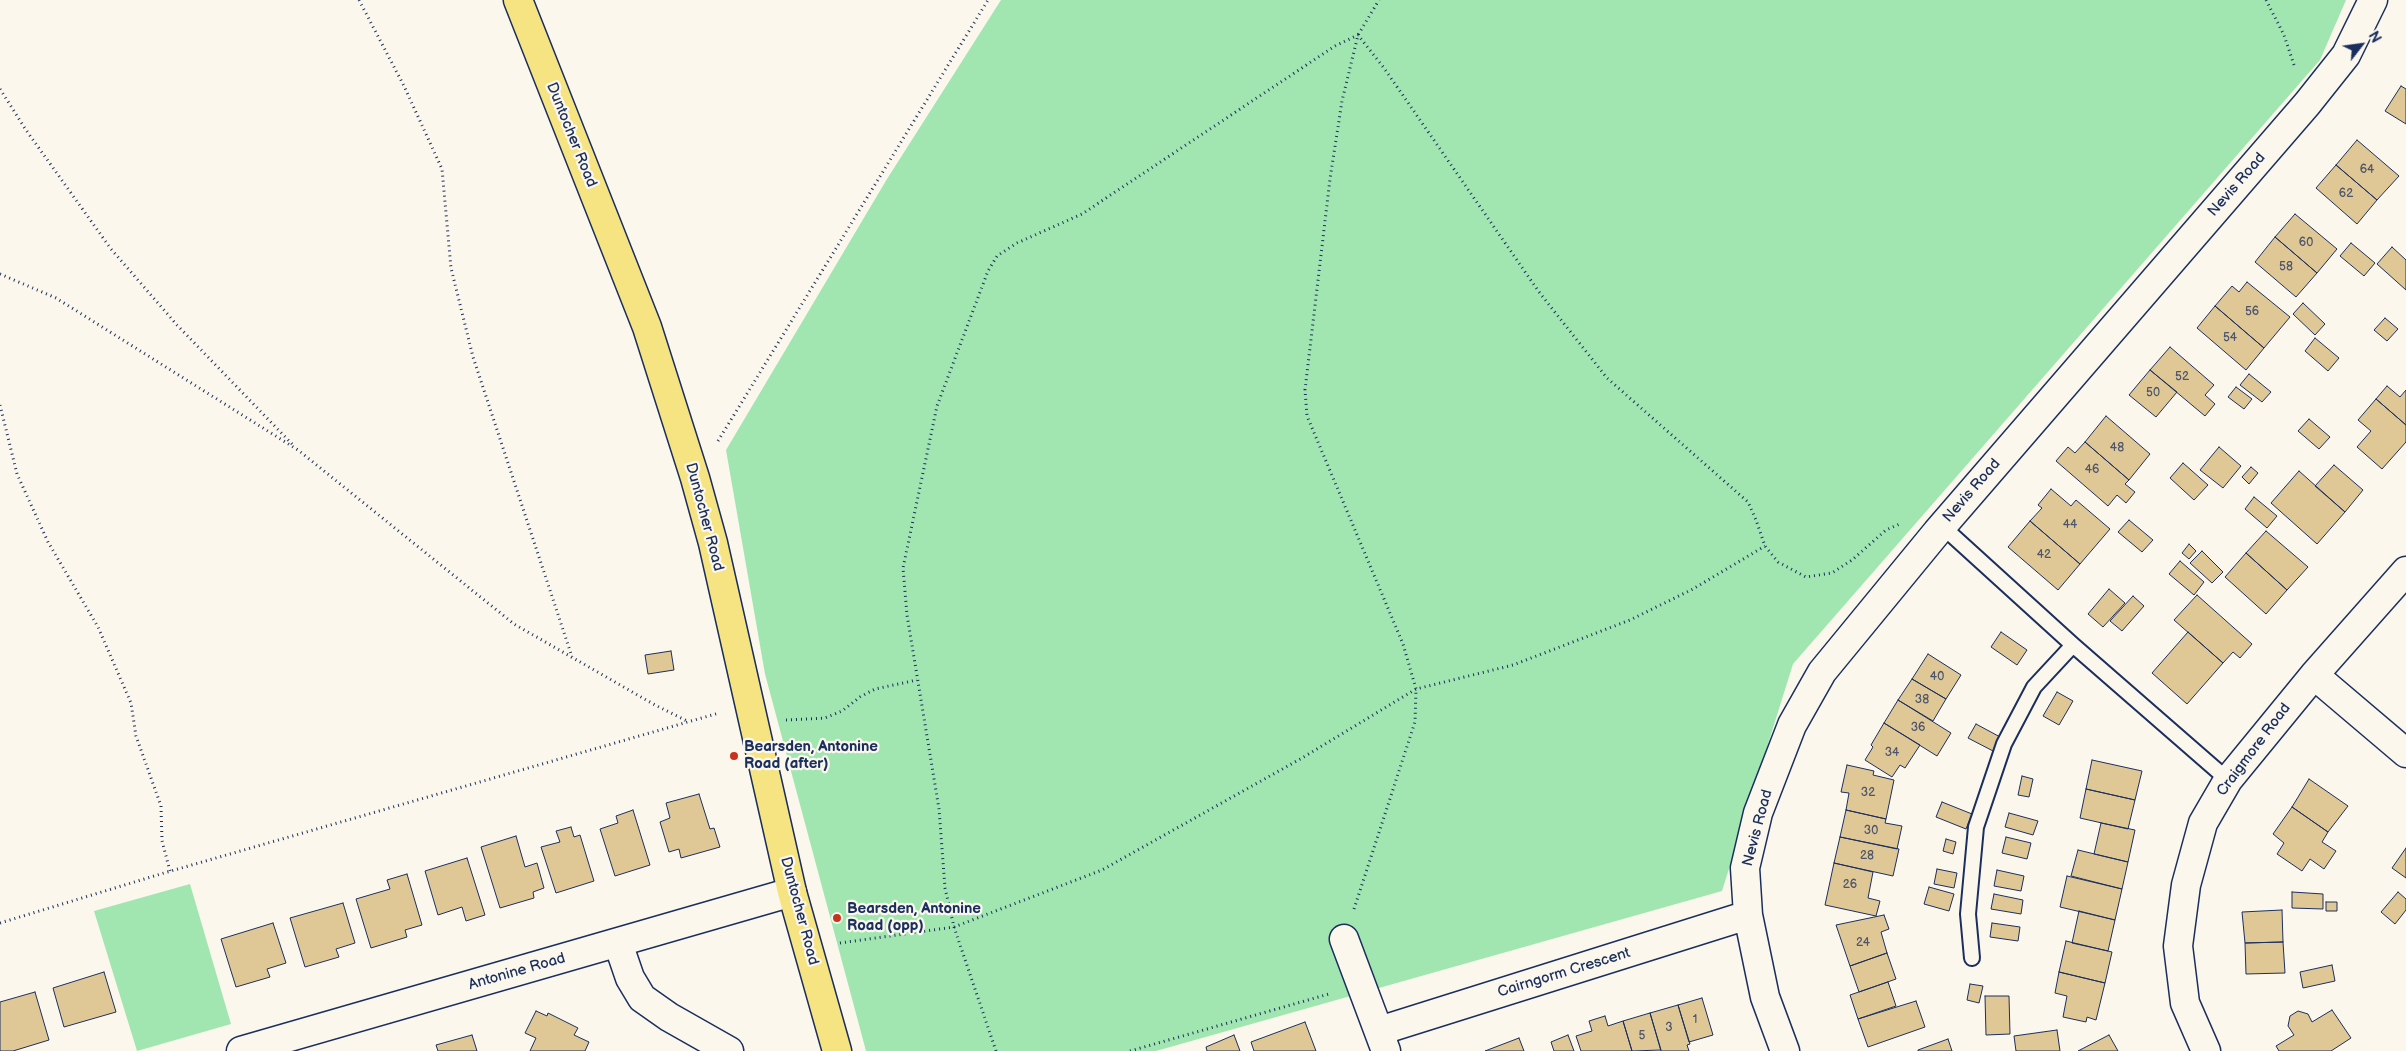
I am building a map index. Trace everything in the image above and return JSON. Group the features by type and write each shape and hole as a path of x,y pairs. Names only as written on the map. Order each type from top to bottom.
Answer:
{"main road":[{"name":"Duntocher Road","path":"518,0 647,326 695,478 713,542 792,892 837,1051"}],"street":[{"name":"Nevis Road","path":"1785,1051 1764,997 1748,915 1745,868 1758,813 1792,725 1822,672 1940,529 2307,104 2346,55 2373,0"},
{"name":"Craigmore Road","path":"2206,1051 2185,1003 2178,946 2186,885 2203,823 2228,780 2314,675 2406,571"},
{"path":"2314,675 2406,753"},
{"name":"Antonine Road","path":"241,1051 792,892"},
{"name":"Cairngorm Crescent","path":"1344,939 1383,1041 1748,915"},
{"path":"618,943 630,978 642,998 669,1017 729,1051"}],"lane":[{"path":"1940,529 2228,780"},
{"path":"1972,958 1968,914 1976,827 2004,744 2034,687 2073,645"}],"path":[{"path":"359,0 404,86 442,169 451,268 474,357 573,658"},
{"path":"695,478 988,0"},
{"path":"1344,939 1415,722 1416,689 1402,644 1307,416 1305,390 1330,179 1342,101 1358,35 1379,0"},
{"path":"2266,0 2284,35 2307,104"},
{"path":"1358,35 1384,68 1539,292 1607,378 1748,502 1765,546 1778,562 1806,577 1832,573 1852,560 1886,530 1900,522 1940,529"},
{"path":"996,1051 954,927 945,888 940,809 907,615 903,568 937,406 988,271 997,256 1017,243 1082,214 1335,46 1358,35"},
{"path":"0,89 26,130 111,249 177,325 298,450"},
{"path":"0,274 56,298 298,450 514,624 655,705 689,722"},
{"path":"0,405 17,474 48,542 98,627 131,702 136,736 160,806 162,841 170,872"},
{"path":"808,948 954,927 1102,870 1302,758 1416,689 1513,665 1630,620 1693,589 1765,546"},
{"path":"0,923 689,722 751,714 825,718 842,711 860,697 875,689 918,680"},
{"path":"1130,1051 1361,984"}],"green space":[{"path":"1001,0 2346,0 2320,60 1793,664 1722,891 1156,1051 866,1051 765,674 726,450 887,179"},
{"path":"190,884 231,1024 137,1051 94,911"}],"building":[{"path":"2401,86 2406,89 2406,124 2385,111"},
{"path":"2357,140 2399,176 2377,200 2336,165"},
{"path":"2336,165 2377,200 2357,224 2316,188"},
{"path":"2295,214 2337,249 2317,273 2275,237"},
{"path":"2275,237 2317,273 2296,297 2255,262"},
{"path":"2351,243 2375,263 2364,276 2340,256"},
{"path":"2392,247 2406,260 2406,290 2377,264"},
{"path":"2247,282 2290,317 2264,348 2215,306 2232,286 2239,292"},
{"path":"2303,303 2325,324 2315,335 2293,314"},
{"path":"2215,306 2264,348 2246,370 2197,328"},
{"path":"2385,318 2398,329 2387,341 2374,330"},
{"path":"2315,338 2339,358 2328,371 2305,351"},
{"path":"2170,347 2214,385 2205,395 2215,404 2205,416 2150,370"},
{"path":"2150,370 2177,392 2156,417 2129,395"},
{"path":"2249,374 2271,392 2262,402 2240,385"},
{"path":"2387,386 2400,397 2406,390 2406,425 2376,399"},
{"path":"2236,387 2252,399 2244,409 2228,397"},
{"path":"2376,399 2406,425 2406,442 2382,469 2357,447 2371,431 2358,420"},
{"path":"2106,416 2150,454 2129,480 2085,442"},
{"path":"2309,419 2330,437 2319,449 2298,431"},
{"path":"2085,442 2129,480 2125,484 2135,492 2126,503 2117,495 2108,506 2056,461 2068,447 2075,453"},
{"path":"2219,447 2241,466 2223,488 2200,470"},
{"path":"2183,463 2208,485 2194,500 2170,478"},
{"path":"2334,465 2363,490 2345,512 2315,486"},
{"path":"2251,467 2258,473 2249,484 2242,477"},
{"path":"2299,471 2345,512 2317,544 2271,503"},
{"path":"2051,489 2071,506 2076,500 2110,529 2080,564 2030,521 2042,508 2038,505"},
{"path":"2254,497 2277,516 2267,528 2245,509"},
{"path":"2129,520 2153,540 2142,552 2118,532"},
{"path":"2030,521 2080,564 2058,590 2008,547"},
{"path":"2266,531 2308,567 2287,590 2246,553"},
{"path":"2189,544 2196,551 2189,559 2182,553"},
{"path":"2202,551 2223,572 2212,583 2190,563"},
{"path":"2246,553 2287,590 2266,614 2225,577"},
{"path":"2180,561 2204,582 2194,595 2169,574"},
{"path":"2109,589 2125,603 2103,627 2088,614"},
{"path":"2197,595 2252,644 2240,658 2233,652 2223,663 2174,620"},
{"path":"2133,596 2144,606 2122,631 2110,621"},
{"path":"2001,632 2027,650 2017,665 1991,647"},
{"path":"2188,632 2223,663 2187,704 2152,673"},
{"path":"671,651 674,670 648,674 645,655"},
{"path":"1928,654 1961,675 1946,699 1912,679"},
{"path":"1912,679 1946,699 1933,721 1898,700"},
{"path":"2057,692 2073,701 2059,725 2043,716"},
{"path":"1898,700 1951,733 1937,756 1884,723"},
{"path":"1884,723 1920,745 1905,768 1900,765 1892,777 1865,760 1873,747 1871,745"},
{"path":"1976,724 2002,738 1995,752 1968,738"},
{"path":"2092,760 2142,771 2135,800 2086,789"},
{"path":"1847,765 1874,771 1873,775 1894,780 1886,819 1846,810 1849,793 1841,792"},
{"path":"2022,776 2033,779 2029,797 2018,795"},
{"path":"2309,779 2348,806 2328,832 2292,807"},
{"path":"2086,789 2135,800 2128,829 2080,818"},
{"path":"699,794 710,829 714,828 720,847 681,858 679,849 669,852 660,822 670,818 666,803"},
{"path":"1942,802 1972,814 1966,829 1936,817"},
{"path":"2292,807 2328,832 2322,842 2336,851 2324,869 2310,859 2302,871 2277,854 2284,843 2273,834"},
{"path":"633,810 650,865 615,876 600,829 618,823 616,816"},
{"path":"1846,810 1886,819 1885,823 1902,826 1897,849 1840,837"},
{"path":"2009,813 2038,821 2033,835 2005,827"},
{"path":"2101,823 2135,830 2128,862 2094,854"},
{"path":"571,827 574,837 580,835 594,881 556,893 541,847 560,842 556,831"},
{"path":"516,836 525,867 537,863 544,888 533,892 534,898 500,908 481,847"},
{"path":"1840,837 1899,849 1893,876 1834,863"},
{"path":"2006,837 2031,843 2027,859 2002,853"},
{"path":"1946,839 1956,842 1953,854 1943,851"},
{"path":"2406,848 2406,878 2392,868"},
{"path":"2078,850 2128,862 2122,889 2071,876"},
{"path":"467,858 485,915 466,921 462,907 438,915 425,871"},
{"path":"1834,863 1873,872 1868,898 1880,901 1876,916 1825,905"},
{"path":"1937,869 1957,873 1954,888 1934,884"},
{"path":"1997,870 2024,876 2021,891 1994,886"},
{"path":"407,874 422,925 405,930 407,937 371,948 356,899 390,889 387,880"},
{"path":"2067,876 2122,889 2115,920 2060,907"},
{"path":"1929,887 1954,894 1949,911 1924,904"},
{"path":"2292,892 2323,894 2323,909 2292,908"},
{"path":"2398,892 2406,899 2406,910 2395,924 2381,912"},
{"path":"1994,894 2023,900 2021,914 1991,909"},
{"path":"2326,902 2337,902 2337,911 2326,911"},
{"path":"343,903 355,943 336,949 339,957 305,967 290,918"},
{"path":"2282,910 2283,942 2245,943 2242,912"},
{"path":"2079,911 2115,920 2108,951 2072,943"},
{"path":"1884,915 1889,929 1881,932 1887,953 1850,966 1836,925"},
{"path":"273,923 286,963 267,969 270,977 236,987 221,939"},
{"path":"1992,923 2020,927 2018,941 1990,937"},
{"path":"2066,941 2112,952 2105,983 2059,972"},
{"path":"2283,942 2285,973 2246,974 2245,943"},
{"path":"1887,953 1896,979 1859,992 1850,966"},
{"path":"2332,965 2335,981 2303,988 2300,972"},
{"path":"104,972 116,1012 64,1027 53,988"},
{"path":"2059,972 2105,983 2096,1020 2087,1017 2086,1022 2063,1017 2067,996 2055,993"},
{"path":"1888,982 1896,1006 1858,1019 1850,995"},
{"path":"1970,984 1983,986 1979,1003 1967,1000"},
{"path":"35,992 49,1040 13,1051 0,1051 0,1002"},
{"path":"1985,996 2009,996 2010,1034 1986,1035"},
{"path":"1702,998 1713,1035 1689,1042 1678,1005"},
{"path":"1916,1001 1925,1027 1868,1047 1858,1019"},
{"path":"1678,1005 1690,1044 1687,1045 1689,1051 1661,1051 1650,1013"},
{"path":"2332,1010 2351,1038 2331,1051 2279,1051 2276,1046 2294,1035 2288,1026 2290,1016 2298,1011 2308,1014 2312,1022"},
{"path":"536,1011 547,1016 548,1013 578,1028 574,1035 589,1042 585,1051 530,1051 536,1038 525,1033"},
{"path":"1650,1013 1661,1050 1632,1051 1623,1021"},
{"path":"1605,1016 1608,1026 1623,1021 1632,1051 1581,1051 1576,1036 1592,1031 1589,1021"},
{"path":"1305,1022 1316,1051 1254,1051 1251,1042"},
{"path":"2057,1030 2060,1051 2016,1051 2014,1036"},
{"path":"472,1035 477,1051 438,1051 436,1045"},
{"path":"1234,1035 1240,1051 1207,1051 1206,1047"},
{"path":"1568,1035 1574,1051 1554,1051 1551,1042"},
{"path":"2109,1035 2118,1051 2078,1051"},
{"path":"1519,1038 1524,1051 1485,1051"},
{"path":"1948,1039 1952,1051 1918,1051 1918,1050"}],"place":[{"name":"Bearsden, Antonine Road (after)","path":"734,756"},
{"name":"Bearsden, Antonine Road (opp)","path":"837,918"}]}
